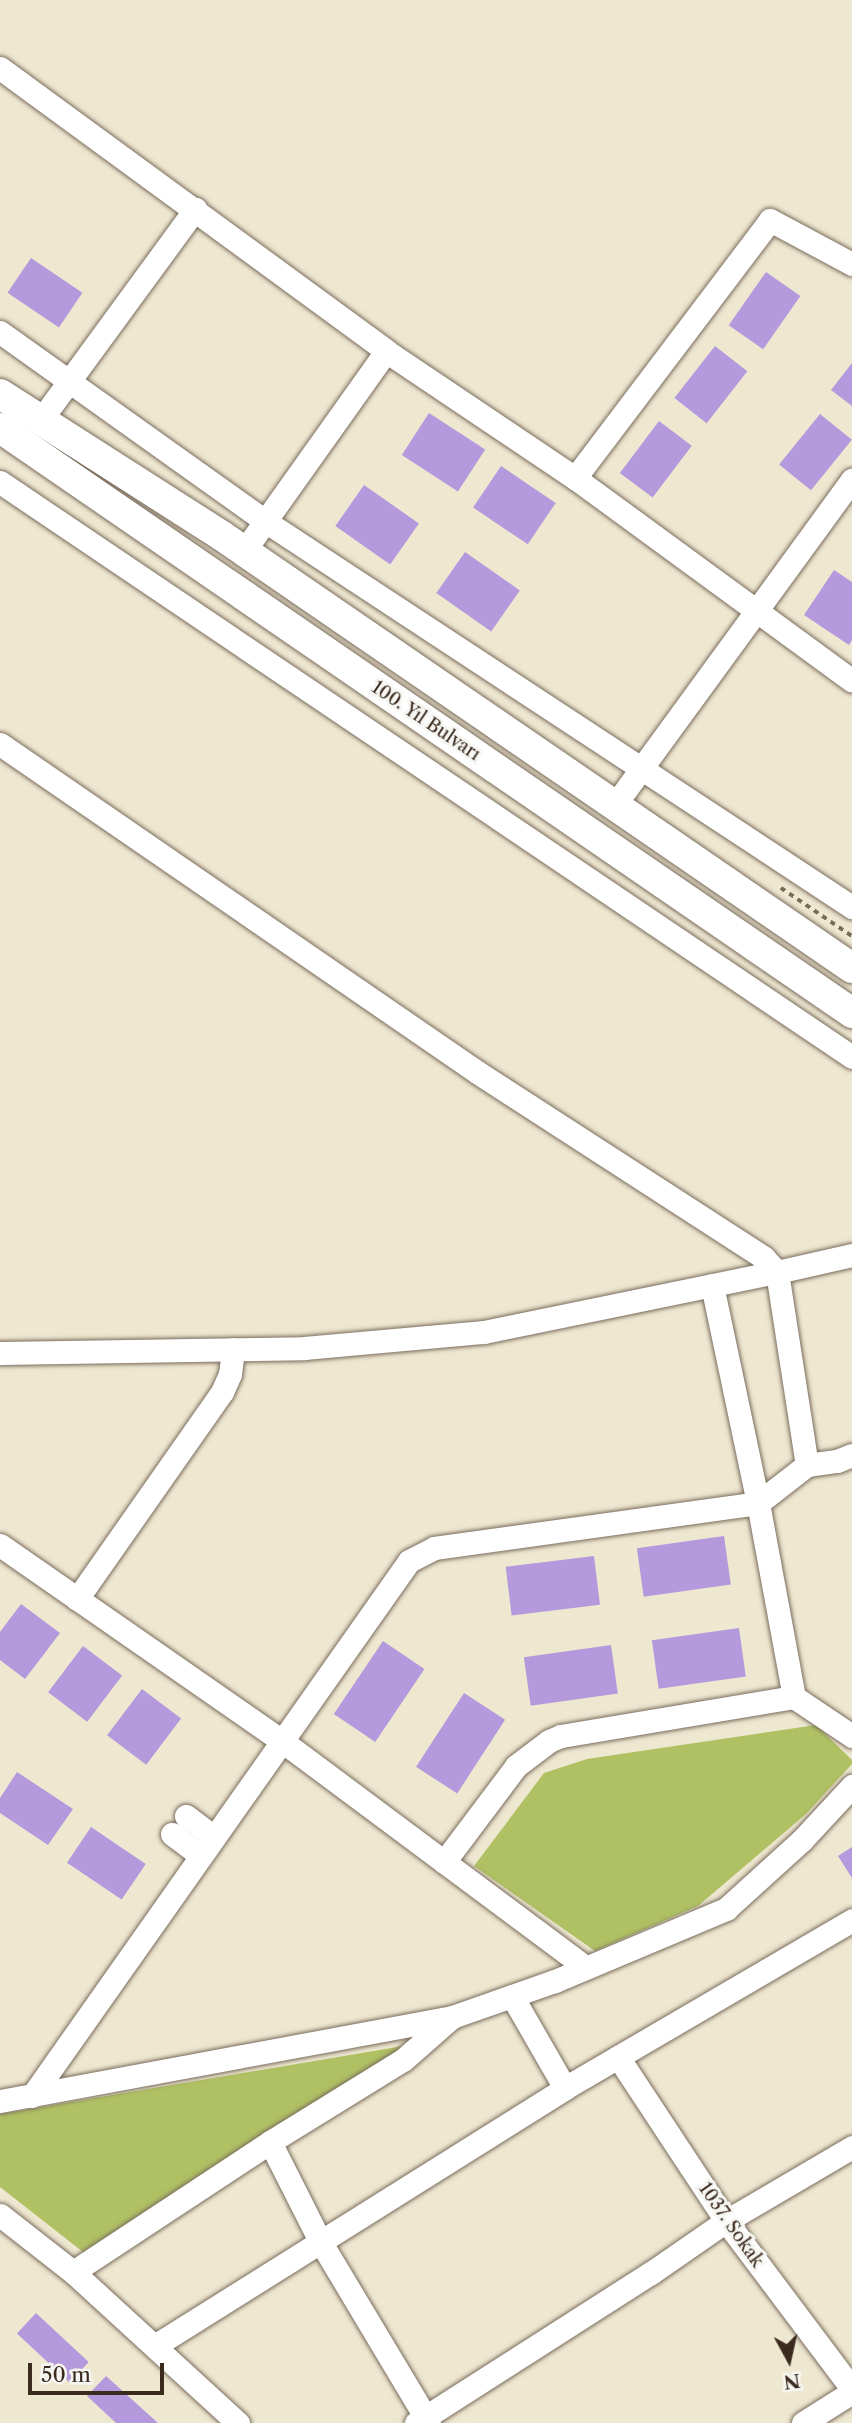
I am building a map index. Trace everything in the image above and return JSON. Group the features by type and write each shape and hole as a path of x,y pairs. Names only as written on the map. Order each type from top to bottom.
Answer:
{"main road":[{"name":"100. Yıl Bulvarı","path":"0,394 244,551 852,968"},
{"name":"100. Yıl Bulvarı","path":"0,428 852,1013"}],"street":[{"path":"0,68 386,351 575,478 852,681"},
{"path":"40,421 195,209"},
{"path":"575,478 770,220 852,264"},
{"path":"0,332 70,379 265,521 852,907"},
{"path":"244,551 386,351"},
{"path":"614,806 852,480"},
{"path":"0,482 852,1057"},
{"path":"0,744 465,1065 764,1258 777,1272 807,1465"},
{"path":"0,1353 304,1348 484,1332 852,1255"},
{"path":"712,1285 758,1503 794,1697"},
{"path":"77,1598 222,1392 230,1374 233,1349"},
{"path":"32,2096 409,1561 434,1548 758,1503 807,1465 837,1461 852,1455"},
{"path":"0,1545 282,1741 585,1967"},
{"path":"444,1862 516,1766 561,1735 794,1697 852,1736"},
{"path":"0,2101 452,2017 512,1996 726,1909 802,1840 852,1786"},
{"path":"186,1816 208,1847"},
{"path":"172,1835 208,1847"},
{"path":"156,2345 565,2088 852,1920"},
{"path":"512,1996 565,2088"},
{"path":"73,2272 270,2142 403,2060 452,2017"},
{"name":"1037. Sokak","path":"618,2057 726,2221 852,2390"},
{"path":"270,2142 320,2241 424,2421 726,2221 852,2147"},
{"path":"0,2215 73,2272 156,2345 238,2423"},
{"path":"803,2423 852,2390"}],"green space":[{"path":"816,1725 852,1760 852,1764 806,1814 698,1906 595,1951 474,1866 544,1773 587,1759"},
{"path":"409,2045 83,2252 0,2187 0,2114"}],"building":[{"path":"31,258 82,293 59,327 8,293"},
{"path":"766,272 800,296 763,349 729,325"},
{"path":"715,346 747,371 707,423 674,398"},
{"path":"852,363 852,406 831,390"},
{"path":"429,413 485,449 458,491 402,455"},
{"path":"820,414 852,440 811,490 779,465"},
{"path":"659,421 692,446 653,498 620,473"},
{"path":"501,466 556,503 528,544 473,507"},
{"path":"364,485 419,523 390,564 335,526"},
{"path":"465,552 520,590 491,631 436,593"},
{"path":"834,570 852,582 852,640 849,645 804,615"},
{"path":"724,1536 731,1585 644,1597 637,1548"},
{"path":"594,1556 600,1605 512,1615 506,1567"},
{"path":"21,1604 60,1633 25,1679 0,1660 0,1632"},
{"path":"739,1628 746,1677 659,1689 652,1640"},
{"path":"383,1641 424,1669 375,1742 334,1714"},
{"path":"611,1645 618,1694 531,1706 524,1657"},
{"path":"83,1646 122,1675 87,1722 48,1692"},
{"path":"142,1689 181,1718 146,1765 107,1735"},
{"path":"464,1693 505,1720 457,1793 416,1767"},
{"path":"17,1772 73,1809 48,1845 0,1813 0,1798"},
{"path":"91,1827 146,1864 122,1900 67,1863"},
{"path":"852,1847 852,1878 838,1856"},
{"path":"36,2313 89,2362 70,2383 17,2333"},
{"path":"106,2376 158,2423 116,2423 87,2396"}]}
